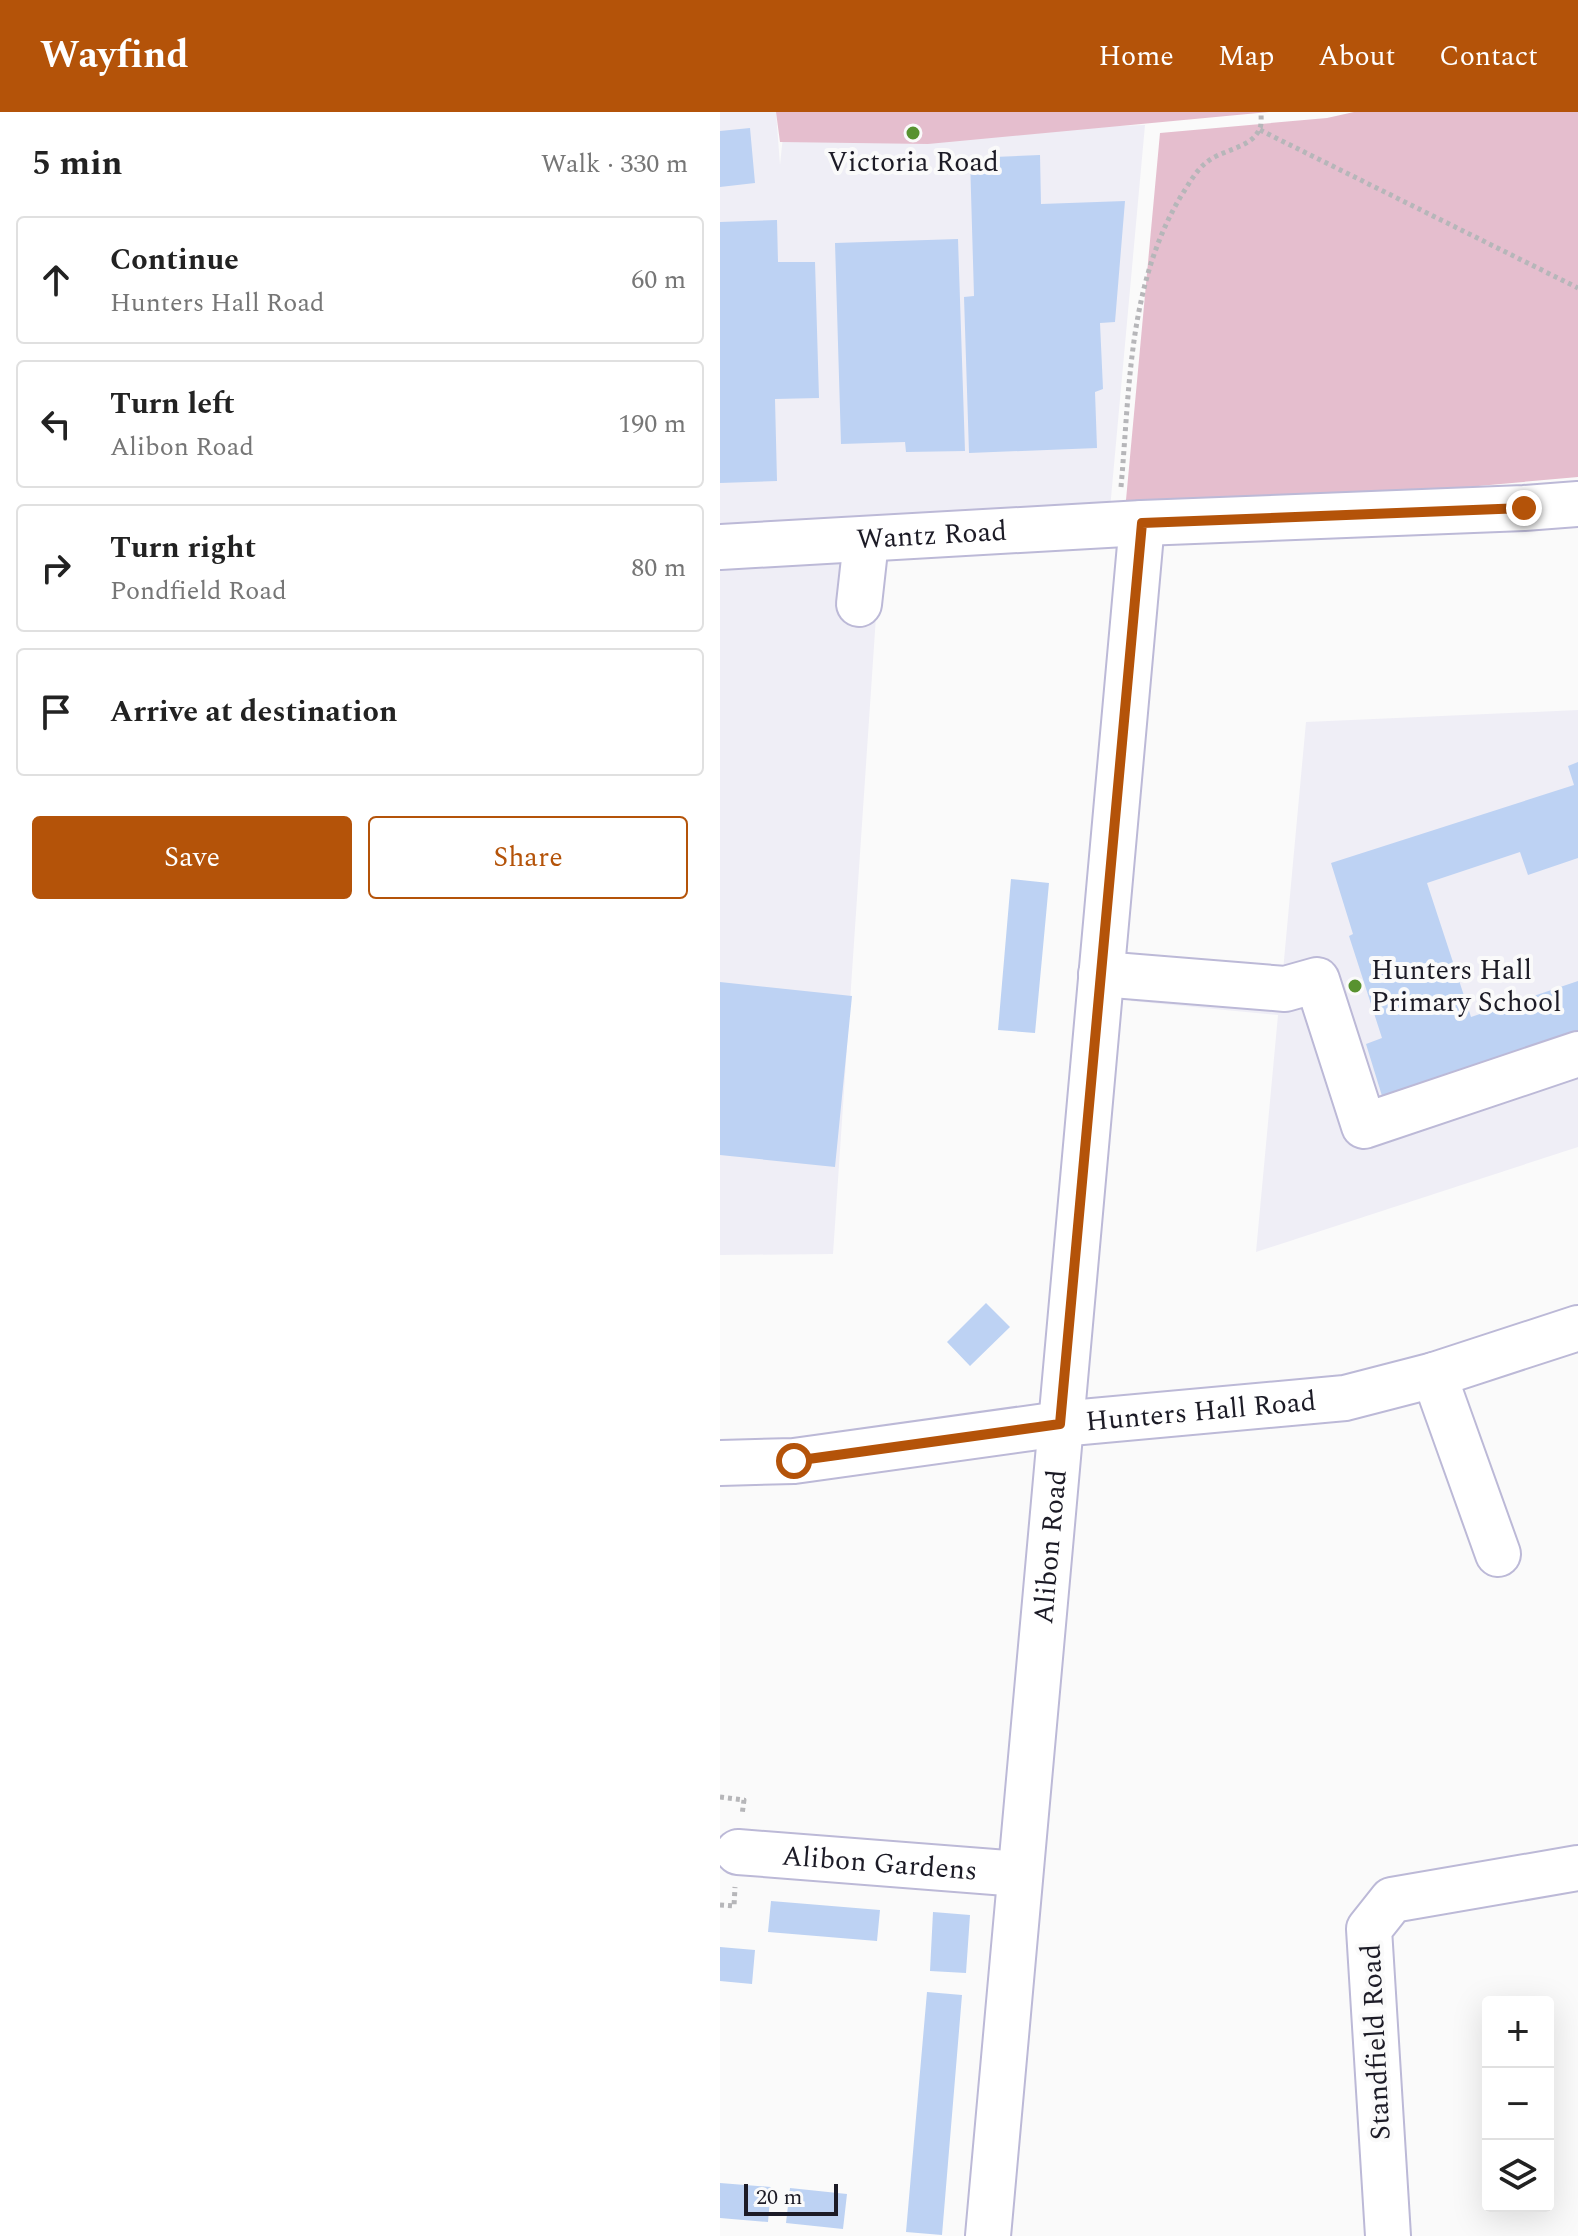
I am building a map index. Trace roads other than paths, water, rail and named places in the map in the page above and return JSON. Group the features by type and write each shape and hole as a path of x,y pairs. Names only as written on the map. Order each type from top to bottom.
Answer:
{"street":[{"name":"Wantz Road","path":"720,547 1130,524 1578,504"},
{"name":"Alibon Road","path":"988,2236 1101,974 1130,524"},
{"path":"859,604 866,541"},
{"path":"1101,974 1285,989 1317,980 1364,1126 1578,1054"},
{"name":"Hunters Hall Road","path":"720,1463 794,1461 1060,1424 1345,1398 1434,1375 1578,1328"},
{"path":"1434,1375 1498,1554"},
{"name":"Alibon Gardens","path":"736,1851 1020,1874"},
{"name":"Standfield Road","path":"1388,2236 1369,1929 1392,1900 1578,1868"}],"place":[{"name":"Victoria Road","path":"913,133"},
{"name":"Hunters Hall Primary School","path":"1355,986"}]}
